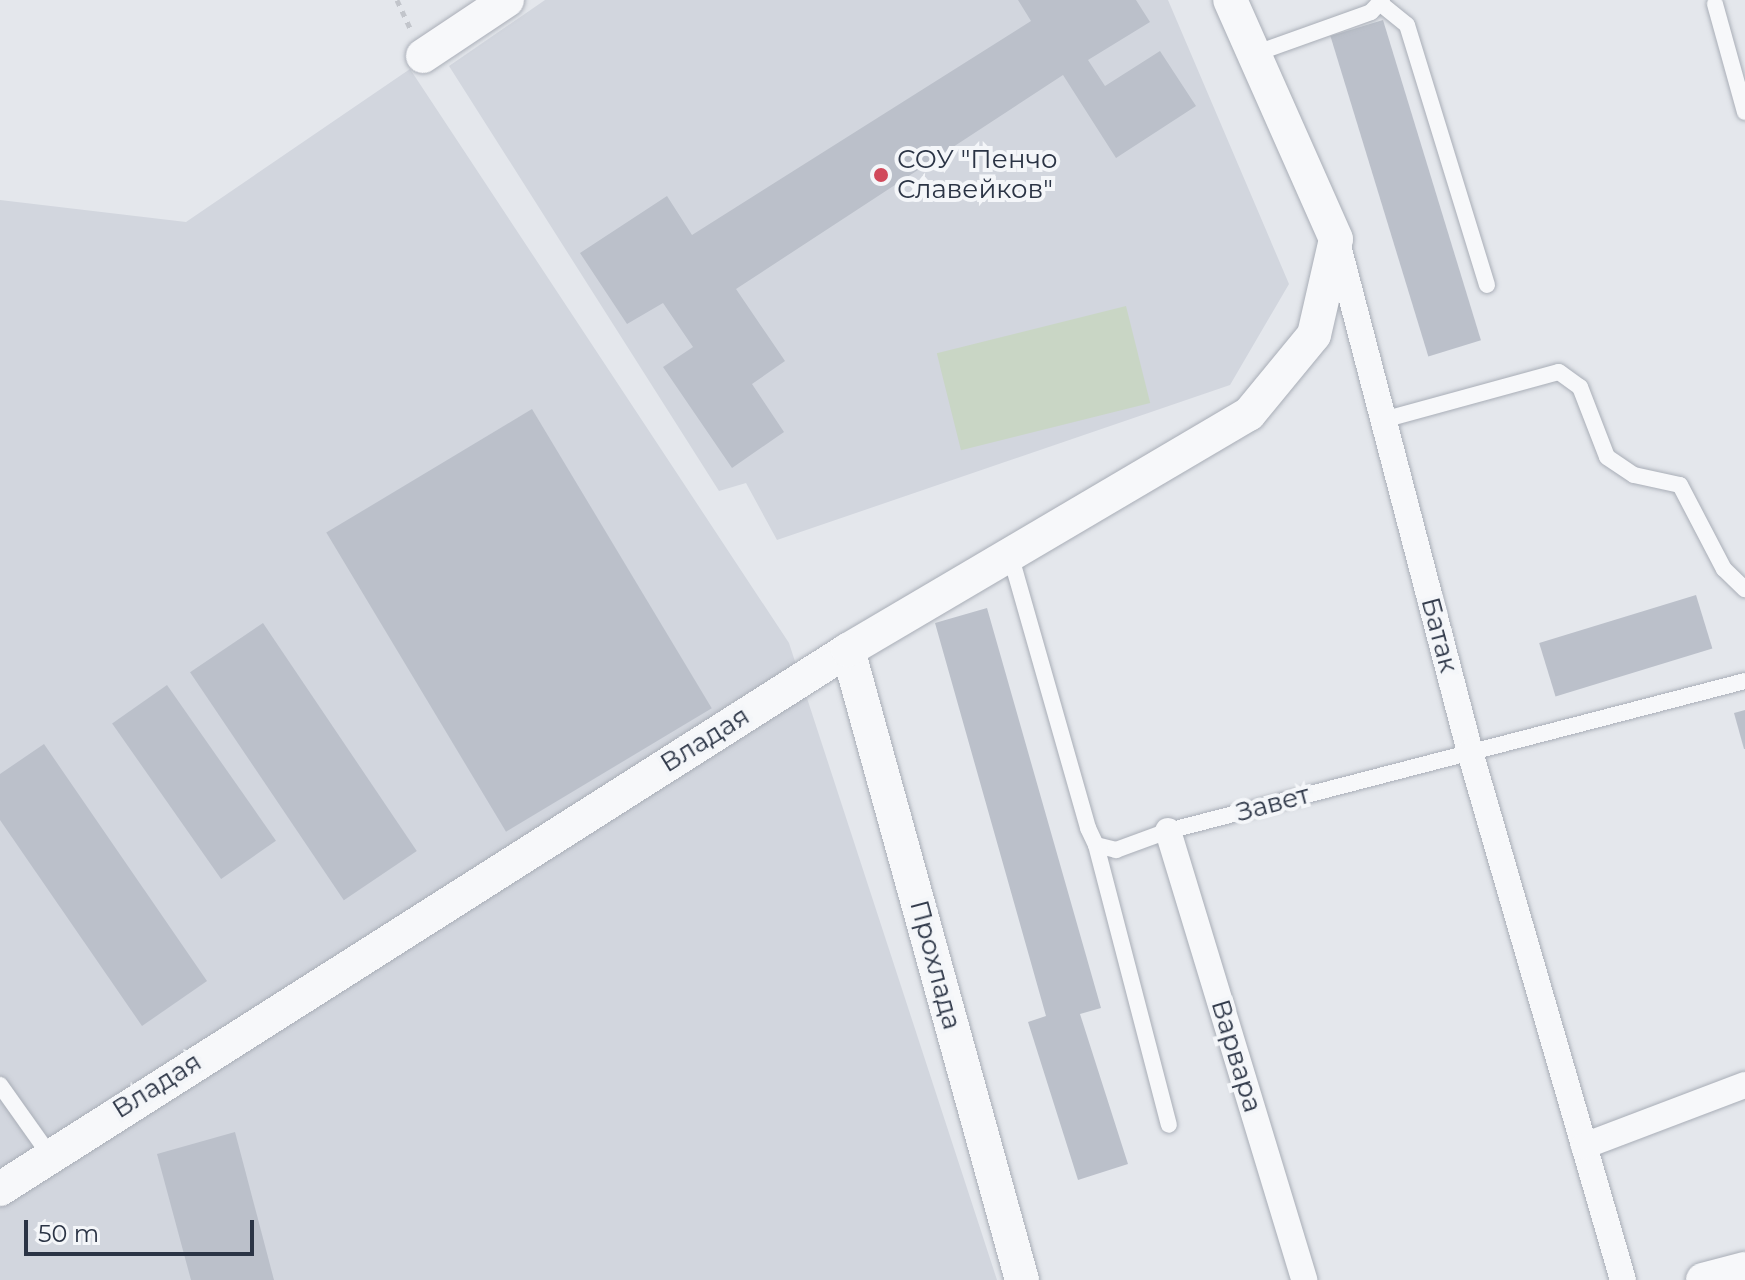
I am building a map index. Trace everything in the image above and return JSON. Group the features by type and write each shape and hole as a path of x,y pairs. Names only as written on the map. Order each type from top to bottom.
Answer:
{"street":[{"path":"423,56 507,0"},
{"name":"Батак","path":"1230,0 1336,239 1470,752 1623,1280"},
{"name":"Владая","path":"0,1189 49,1154 848,650 1249,414 1314,335 1336,239"},
{"name":"Прохлада","path":"848,650 1022,1280"},
{"name":"Варвара","path":"1168,831 1304,1280"},
{"path":"1584,1146 1745,1085"},
{"path":"1703,1280 1745,1269"}],"lane":[{"path":"1254,54 1381,2 1407,25 1487,285"},
{"path":"1715,4 1745,112"},
{"path":"1383,420 1559,372 1580,387 1607,457 1634,475 1680,485 1724,569 1745,589"},
{"path":"1010,554 1096,845 1169,1125"},
{"name":"Завет","path":"1096,845 1116,850 1168,831 1745,681"},
{"path":"0,1085 49,1154"}],"shaded area":[{"name":"СОУ \"Пенчо Славейков\"","path":"545,0 1168,0 1289,284 1230,385 777,540 746,483 719,491 449,66"},
{"path":"410,69 789,643 997,1280 0,1280 0,200 186,222"}],"green space":[{"path":"1126,306 1150,403 961,450 937,353"}],"building":[{"path":"1018,0 1136,0 1150,22 1088,60 1105,86 1160,51 1196,106 1116,158 1063,75 736,289 785,361 752,384 784,432 732,468 663,367 693,347 663,303 627,324 580,253 667,196 692,235 1031,21"},
{"path":"1383,20 1481,340 1428,356 1330,36"},
{"path":"532,409 712,708 506,832 326,533"},
{"path":"1696,595 1712,649 1556,697 1539,643"},
{"path":"987,608 1101,1008 1080,1014 1128,1164 1078,1180 1028,1022 1046,1016 935,623"},
{"path":"263,623 417,851 344,900 190,672"},
{"path":"167,685 276,841 221,879 112,723"},
{"path":"1745,710 1745,749 1744,749 1734,713"},
{"path":"44,744 207,981 142,1026 0,820 0,774"},
{"path":"235,1132 274,1280 191,1280 157,1154"}],"place":[{"name":"СОУ \"Пенчо Славейков\"","path":"881,175"}]}
